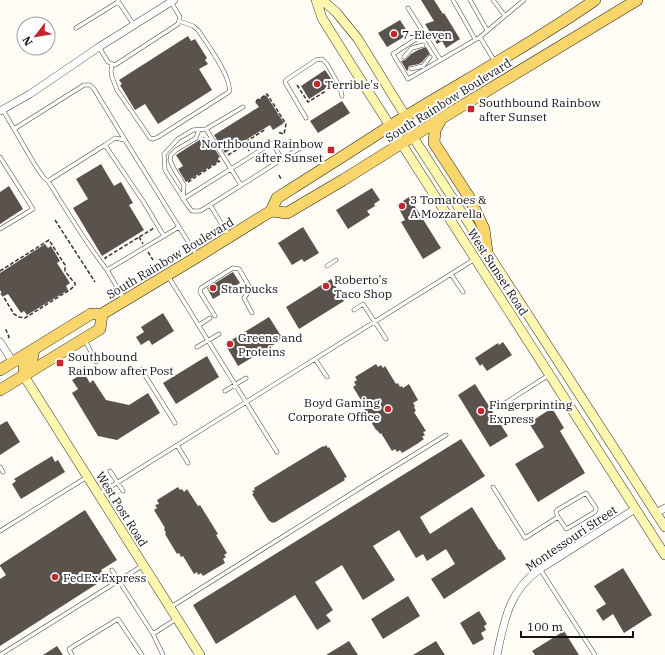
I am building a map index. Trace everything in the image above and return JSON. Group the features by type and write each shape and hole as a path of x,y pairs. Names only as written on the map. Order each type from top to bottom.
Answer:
{"main road":[{"name":"West Sunset Road","path":"316,0 322,18 665,555"},
{"name":"West Sunset Road","path":"322,0 336,12 358,39 406,117 413,137 665,527"},
{"name":"South Rainbow Boulevard","path":"0,370 91,314 102,314 198,257 271,211 277,198 391,126 553,28 595,0"},
{"name":"South Rainbow Boulevard","path":"271,211 287,212 343,180 637,0"},
{"path":"622,9 646,0"},
{"path":"442,118 434,130 434,143 469,197 484,229 487,252 476,259"},
{"name":"South Rainbow Boulevard","path":"0,390 100,329 102,314"},
{"path":"24,376 24,365 32,359 34,349"},
{"path":"0,390 2,378 11,369 13,362"},
{"path":"550,374 562,367"},
{"name":"West Post Road","path":"24,376 200,655"}],"street":[{"path":"1,111 30,94 99,47 173,1"},
{"path":"0,342 13,362"},
{"name":"Montessouri Street","path":"497,655 504,620 511,602 514,596 534,573 635,508"},
{"path":"656,513 665,508"}],"lane":[{"path":"453,0 475,39"},
{"path":"470,0 487,30"},
{"path":"493,0 505,16"},
{"path":"411,68 440,60 480,37 524,0"},
{"path":"76,28 118,1 134,25"},
{"path":"99,47 108,62 115,65 178,24 180,17 173,1"},
{"path":"408,8 440,60"},
{"path":"112,64 112,77 117,90 150,138 153,139 229,92 230,89 226,75 198,30 193,26 179,21"},
{"path":"424,34 393,54 408,79 430,57"},
{"path":"480,37 496,63"},
{"path":"409,44 413,50"},
{"path":"404,57 423,45"},
{"path":"306,118 285,82 316,60 322,58 327,64 340,87 342,96"},
{"path":"14,129 84,85 90,85 198,257"},
{"path":"243,107 206,129 193,130 178,139 164,154 165,170 192,211 200,211 300,148"},
{"path":"1,111 14,129 35,165 44,178 48,181 72,220 107,270 125,300"},
{"path":"206,129 241,185"},
{"path":"183,199 184,185 170,160 176,150 196,138 199,130"},
{"path":"48,181 115,138 125,140"},
{"path":"183,199 272,143 282,159"},
{"path":"105,145 143,201 164,236"},
{"path":"0,158 33,209 0,229"},
{"path":"210,205 229,237"},
{"path":"107,270 179,227"},
{"path":"98,494 476,259"},
{"path":"327,266 336,260"},
{"path":"214,316 200,292 201,288 233,268 239,269 249,286 249,292 244,298 252,313"},
{"path":"451,274 462,292"},
{"path":"168,275 277,452"},
{"path":"354,310 363,304 386,339"},
{"path":"199,325 210,318"},
{"path":"197,347 218,334"},
{"path":"84,339 96,362"},
{"path":"315,359 327,377"},
{"path":"142,369 174,423"},
{"path":"502,405 550,374"},
{"path":"225,391 246,378"},
{"path":"170,608 446,435"},
{"path":"177,445 188,463"},
{"path":"0,467 3,472"},
{"path":"110,471 123,491"},
{"path":"0,531 87,477"},
{"path":"493,487 525,538 558,517"},
{"path":"586,493 596,508 595,512 568,528 565,527 558,517 556,512 557,510 586,493"},
{"path":"0,655 143,566"},
{"path":"540,569 595,655"},
{"path":"112,570 153,634 163,655"},
{"path":"72,655 69,649 118,619 142,655"},
{"path":"153,634 177,619"}],"path":[{"path":"297,85 308,102 336,85"},
{"path":"256,101 267,94 286,124 284,134 277,132"},
{"path":"228,155 245,145 244,143 266,129"},
{"path":"245,145 249,151"},
{"path":"184,185 222,160"},
{"path":"279,175 281,180"},
{"path":"55,220 94,282"},
{"path":"102,261 158,226"},
{"path":"139,237 144,245"},
{"path":"0,271 49,240 65,265 65,270 75,283 71,289 25,318 14,314 0,291"},
{"path":"148,252 152,260"},
{"path":"7,330 8,338"}],"building":[{"path":"421,0 434,0 460,39 446,48 442,41 437,44 425,24 434,21"},
{"name":"7-Eleven","path":"400,20 409,34 387,47 378,33"},
{"path":"188,36 191,41 195,39 207,58 205,60 208,64 199,69 212,90 158,124 145,104 135,110 120,85 122,84 119,80"},
{"name":"7-Eleven","path":"426,47 430,54 419,64 409,66 407,71 401,61 405,60 418,50"},
{"name":"Terrible's","path":"325,70 334,83 309,99 301,86"},
{"path":"266,95 284,123 273,130 270,125 225,153 214,135 259,107 255,102"},
{"path":"342,101 350,113 318,133 310,121"},
{"path":"204,137 206,140 208,139 220,157 218,158 219,161 186,182 178,169 183,166 176,155"},
{"path":"101,164 114,186 121,182 133,203 129,205 144,230 102,256 73,208 88,199 76,179"},
{"path":"9,186 23,209 0,224 0,192"},
{"path":"372,188 380,200 374,204 375,206 367,211 370,215 348,229 336,210"},
{"path":"409,197 441,248 423,259 401,222 405,220 397,205"},
{"path":"303,227 319,253 304,262 302,259 292,265 278,243"},
{"path":"45,244 48,248 51,246 60,261 57,263 70,283 66,286 68,290 27,315 24,311 21,313 8,294 4,296 0,290 0,273"},
{"path":"233,272 240,283 213,299 207,288"},
{"path":"331,279 344,301 299,329 286,307"},
{"path":"163,313 174,331 152,345 149,340 141,345 136,337 144,332 141,327"},
{"path":"269,317 283,339 238,366 225,344"},
{"path":"503,342 512,355 487,371 482,364 480,366 475,358 498,343 499,345"},
{"path":"207,356 219,377 176,404 163,383"},
{"path":"376,364 378,367 381,365 383,368 385,366 396,384 398,383 400,387 402,386 403,388 409,384 418,400 413,403 416,411 414,412 426,431 423,432 425,435 422,437 424,439 402,453 400,450 397,452 395,449 392,451 381,433 380,434 376,430 362,406 364,405 353,387 356,385 354,382 357,380 355,377"},
{"path":"84,373 90,383 93,380 106,400 129,405 148,393 160,413 117,440 98,436 72,393 78,389 72,380"},
{"path":"475,384 508,436 490,447 458,395"},
{"path":"552,408 564,428 560,431 585,473 538,502 515,464 544,447 529,423"},
{"path":"7,421 20,442 0,455 0,425"},
{"path":"461,439 485,476 420,517 430,534 472,507 506,559 444,599 431,579 455,564 446,549 427,561 423,554 416,558 399,530 373,546 395,580 363,600 342,565 315,582 333,610 326,615 331,621 317,630 295,595 216,644 193,605"},
{"path":"326,445 328,448 329,447 347,477 344,478 345,480 274,523 269,521 252,494 254,493 252,491 255,490 254,488"},
{"path":"52,456 55,462 58,460 65,472 21,499 12,484 16,481 14,479"},
{"path":"178,487 184,492 187,489 198,506 200,505 218,534 216,535 227,553 224,555 226,557 223,559 225,563 203,576 201,573 198,575 197,572 194,574 183,556 181,557 179,553 177,554 165,534 165,528 154,510 157,508 155,505 159,504 157,500"},
{"name":"FedEx Express","path":"85,510 117,560 101,570 106,578 0,646 0,579 6,575 0,565"},
{"path":"623,568 652,615 624,633 613,614 603,621 596,610 606,604 594,586"},
{"path":"408,596 420,616 383,639 371,619"},
{"path":"479,611 487,624 484,626 486,630 481,633 484,639 473,645 460,623"},
{"path":"564,631 579,655 535,655 532,651"},
{"path":"349,641 358,655 326,655"},
{"path":"436,641 445,655 413,655"},
{"path":"57,646 63,655 43,655"}],"place":[{"name":"7-Eleven","path":"394,34"},
{"name":"Terrible's","path":"317,84"},
{"name":"Southbound Rainbow after Sunset","path":"471,109"},
{"name":"Northbound Rainbow after Sunset","path":"331,150"},
{"name":"3 Tomatoes & A Mozzarella","path":"402,206"},
{"name":"Roberto's Taco Shop","path":"326,286"},
{"name":"Starbucks","path":"213,288"},
{"name":"Greens and Proteins","path":"230,344"},
{"name":"Southbound Rainbow after Post","path":"60,363"},
{"name":"Boyd Gaming Corporate Office","path":"388,409"},
{"name":"Fingerprinting Express","path":"481,411"},
{"name":"FedEx Express","path":"55,577"}]}
